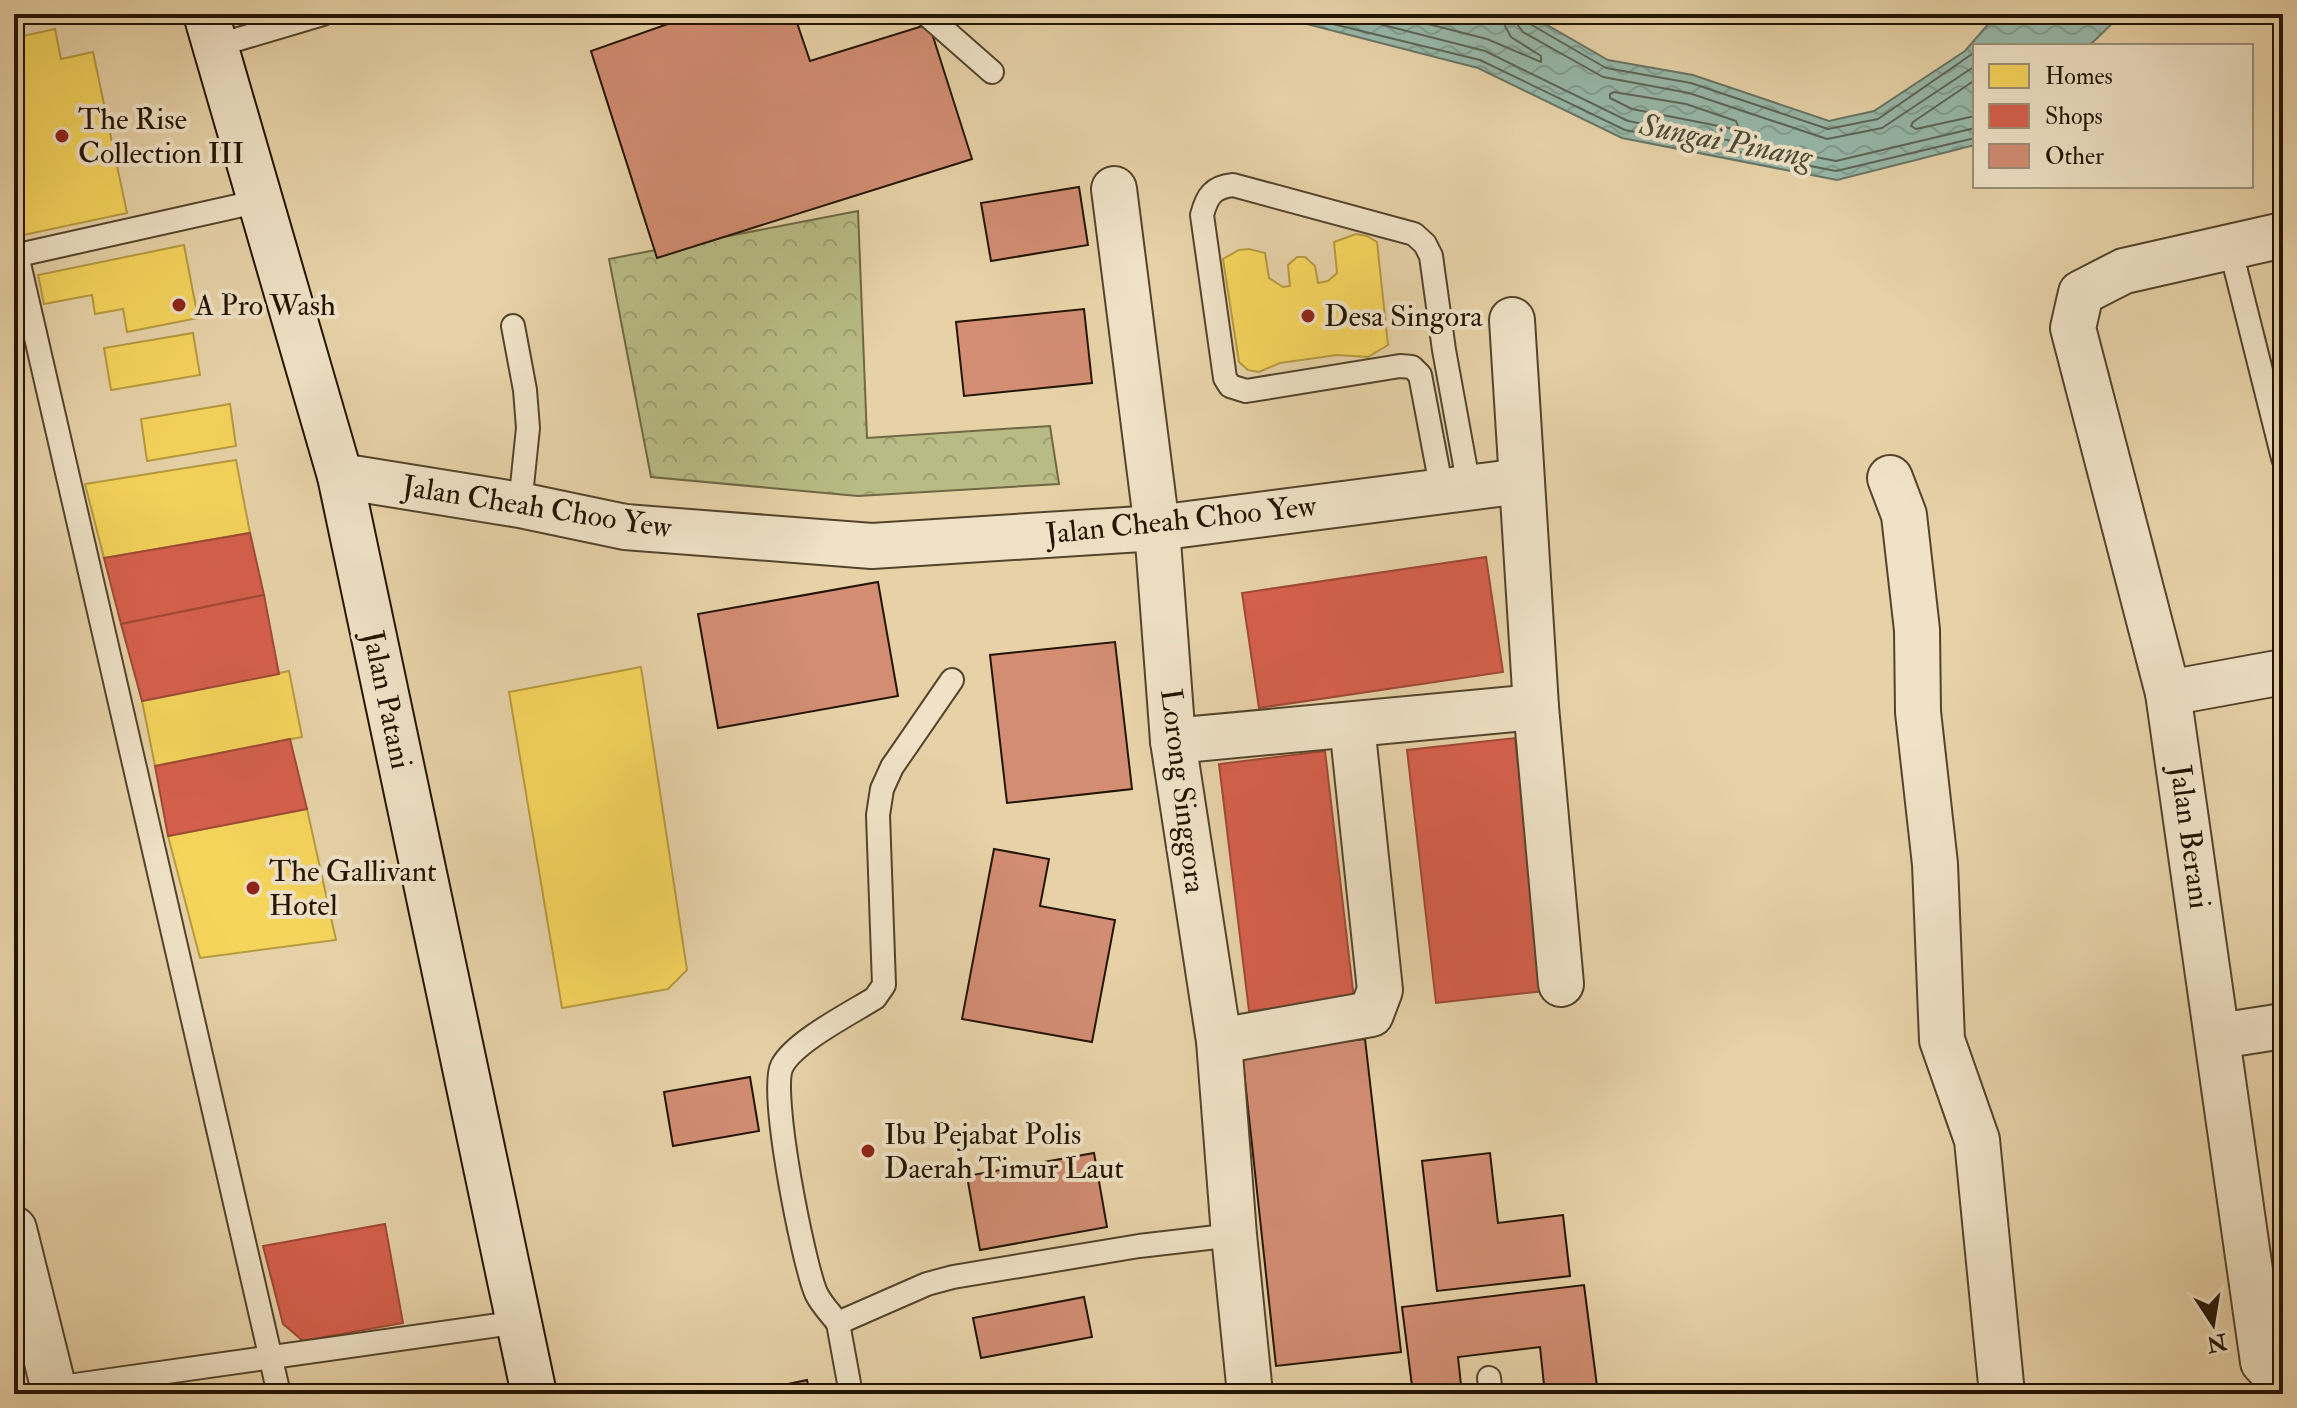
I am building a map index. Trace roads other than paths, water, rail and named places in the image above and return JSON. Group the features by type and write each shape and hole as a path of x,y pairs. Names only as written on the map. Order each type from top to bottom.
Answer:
{"street":[{"path":"173,14 211,30"},
{"name":"Jalan Patani","path":"211,30 340,476 534,1394"},
{"name":"Lorong Singgora","path":"1114,189 1157,528 1173,741 1219,1041 1250,1394"},
{"path":"2230,247 2283,235"},
{"name":"Jalan Berani","path":"2230,247 2124,271 2081,293 2073,328 2168,693 2263,1362 2283,1383"},
{"path":"1512,320 1536,707 1561,984"},
{"name":"Jalan Cheah Choo Yew","path":"340,476 520,505 625,527 872,546 1157,528 1521,481"},
{"path":"1890,478 1904,515 1917,630 1918,712 1935,864 1942,1040 1977,1140 2002,1394"},
{"path":"2168,693 2283,672"},
{"path":"1173,741 1536,707"},
{"path":"1219,1041 1371,1014 1380,990 1352,725"},
{"path":"2219,1036 2283,1026"},
{"path":"14,1229 55,1391"}],"lane":[{"path":"211,30 323,14"},
{"path":"926,14 992,72"},
{"path":"1233,185 1414,234 1425,244 1431,256 1444,350 1455,489 1420,375 1412,367 1400,366 1246,391 1230,386 1225,378 1202,215 1206,199 1212,192 1221,186 1233,185"},
{"path":"260,201 16,256 279,1394"},
{"path":"2230,247 2283,458"},
{"path":"513,326 525,390 528,428 520,505"},
{"path":"851,1394 838,1323 816,1294 790,1188 777,1085 781,1067 792,1051 875,998 884,985 878,815 882,789 892,767 952,680"},
{"path":"838,1323 927,1284 953,1277 1139,1246 1234,1235"},
{"path":"55,1391 519,1322"}],"water":[{"name":"Sungai Pinang","path":"1198,14 1528,14 1608,60 1693,75 1829,121 1874,111 1965,51 1997,14 2122,14 2091,44 1973,44 1973,146 1837,180 1622,138 1478,68 1303,23"}],"place":[{"name":"The Rise Collection III","path":"62,136"},
{"name":"A Pro Wash","path":"179,305"},
{"name":"Desa Singora","path":"1308,316"},
{"name":"The Gallivant Hotel","path":"253,888"},
{"name":"Ibu Pejabat Polis Daerah Timur Laut","path":"868,1151"}]}
